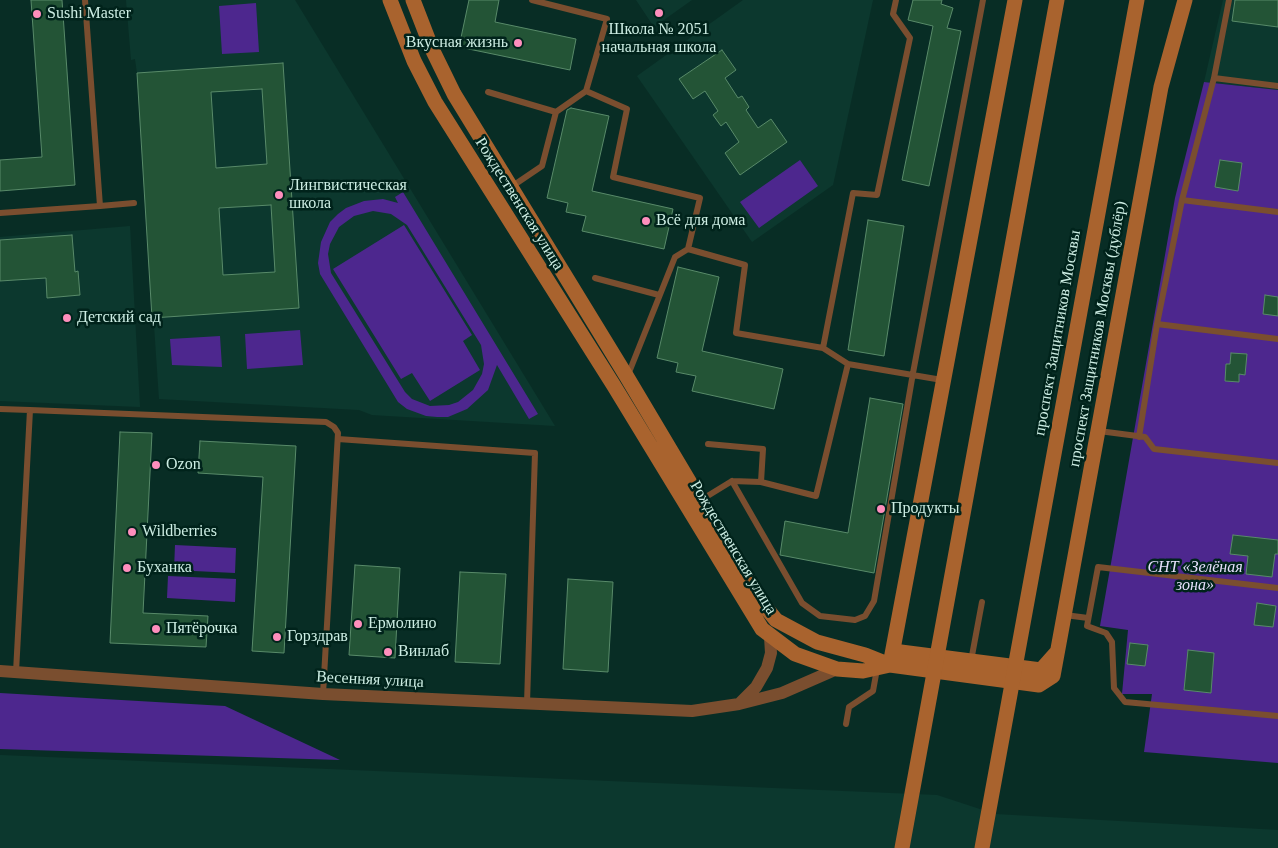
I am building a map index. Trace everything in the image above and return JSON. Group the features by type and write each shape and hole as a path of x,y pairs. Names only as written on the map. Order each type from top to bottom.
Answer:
{"street":[{"name":"Рождественская улица","path":"390,0 414,61 435,102 612,383 762,628 770,637 795,654 837,668 885,662"},
{"name":"Рождественская улица","path":"413,0 432,49 454,94 763,604 776,620 817,642 885,662"},
{"path":"1015,0 942,380 885,662 971,661 1041,670 1057,652"},
{"path":"902,848 1057,0"},
{"name":"проспект Защитников Москвы","path":"982,848 1136,0"},
{"name":"проспект Защитников Москвы (дублёр)","path":"885,662 1039,685 1053,676 1161,87 1185,0"},
{"path":"739,704 756,687 767,668 771,653 770,637"},
{"name":"Весенняя улица","path":"0,671 323,694 692,711 739,704 796,688 837,668"}],"lane":[{"path":"85,0 100,206"},
{"path":"510,188 542,166 556,112 586,91 607,19 532,0"},
{"path":"823,348 853,194 877,195 910,38 894,14 896,0"},
{"path":"732,481 802,603 820,616 855,620 865,616 874,601 913,373 982,0"},
{"path":"1139,437 1157,324 1182,200 1214,78 1229,0"},
{"path":"1214,78 1278,86"},
{"path":"586,91 627,109 613,176 700,198 688,249 675,257 627,377"},
{"path":"488,92 556,112"},
{"path":"1182,200 1278,212"},
{"path":"0,213 134,204"},
{"path":"688,249 745,265 736,333 823,348 848,364 913,373 942,380"},
{"path":"595,278 659,294"},
{"path":"1157,324 1278,339"},
{"path":"700,500 732,481 761,482 816,496 848,364"},
{"path":"0,409 326,422 334,427 338,433 338,439 323,694"},
{"path":"16,672 30,410"},
{"path":"1098,431 1145,437 1154,449 1278,463"},
{"path":"338,439 535,452 527,703"},
{"path":"708,444 763,449 761,482"},
{"path":"1278,588 1098,567 1087,626 1106,633 1112,642 1114,688 1125,702 1278,716"},
{"path":"971,661 982,602"},
{"path":"1064,615 1088,618"},
{"path":"846,724 849,707 873,691 885,662"}],"shaded area":[{"name":"Лингвистическая школа","path":"126,0 295,0 555,426 372,415 359,410 159,399 137,73 135,59 131,60"},
{"name":"Школа № 2051 начальная школа","path":"636,0 692,0 654,27"},
{"path":"743,0 873,0 833,185 752,242 637,76"},
{"path":"1223,0 1278,0 1278,90 1204,82"},
{"name":"Детский сад","path":"130,226 140,407 0,401 0,237"},
{"path":"0,755 937,795 995,814 1278,830 1278,848 0,848"}],"green space":[{"path":"256,3 259,52 222,54 219,6"},
{"name":"СНТ «Зелёная зона»","path":"1204,82 1278,90 1278,763 1144,752 1152,694 1122,694 1128,630 1100,626 1175,198"},
{"path":"800,160 818,186 759,228 740,202"},
{"path":"403,192 538,414 529,419 497,365 488,390 467,409 448,417 426,416 407,409 398,402 320,274 318,263 321,242 330,222 338,214 346,208 364,201 383,199 398,203 395,197","holes":["373,211 391,214 407,225 481,345 484,364 482,374 473,390 458,402 449,405 430,406 412,399 405,392 331,273 328,254 330,244 339,227 354,216"]},
{"path":"404,225 472,335 463,341 480,370 430,401 412,373 401,379 333,269"},
{"path":"300,330 303,365 247,369 245,334"},
{"path":"220,336 222,367 172,365 170,339"},
{"path":"175,545 236,548 235,573 174,570"},
{"path":"168,576 236,579 235,602 167,598"},
{"path":"0,693 225,706 340,760 0,749"}],"building":[{"path":"31,0 62,0 75,185 0,191 0,160 42,157"},
{"path":"469,0 499,0 495,22 576,39 570,70 459,47"},
{"path":"913,0 942,0 941,4 953,8 947,28 961,31 929,186 902,180 933,26 908,20"},
{"path":"1235,0 1278,0 1278,27 1232,21"},
{"path":"722,50 736,70 725,78 738,98 742,96 749,107 746,110 758,128 771,119 787,142 740,175 725,153 739,142 726,122 721,126 713,115 718,111 705,91 693,99 679,79"},
{"path":"283,63 299,308 152,318 137,73","holes":["262,89 267,164 216,168 211,92","271,205 275,272 223,275 219,208"]},
{"path":"571,108 609,116 592,191 673,209 664,249 582,231 586,216 566,212 568,203 547,198 567,110"},
{"path":"1220,160 1242,163 1238,191 1215,187"},
{"path":"868,220 904,226 884,356 848,350"},
{"path":"72,235 75,272 78,271 80,295 47,298 46,278 0,281 0,240"},
{"path":"678,267 719,277 702,351 783,369 774,409 692,391 696,376 676,372 678,363 657,358"},
{"path":"1265,295 1278,297 1278,316 1263,314"},
{"path":"1231,353 1247,354 1245,375 1239,374 1239,382 1225,381 1226,364 1230,364"},
{"path":"870,398 903,404 874,573 780,555 785,521 848,533"},
{"path":"120,432 152,433 143,613 208,616 206,647 110,643"},
{"path":"200,441 296,446 284,653 252,651 263,477 198,473"},
{"path":"1233,535 1278,540 1278,554 1275,554 1272,577 1246,574 1248,556 1230,554"},
{"path":"355,565 400,568 395,658 349,655"},
{"path":"460,572 506,574 500,664 455,662"},
{"path":"568,579 613,582 608,672 563,669"},
{"path":"1257,603 1276,606 1273,627 1254,625"},
{"path":"1130,643 1148,645 1145,666 1127,664"},
{"path":"1188,650 1214,653 1211,693 1184,690"}],"place":[{"name":"Школа № 2051 начальная школа","path":"659,13"},
{"name":"Sushi Master","path":"37,14"},
{"name":"Вкусная жизнь","path":"518,43"},
{"name":"Лингвистическая школа","path":"279,195"},
{"name":"Всё для дома","path":"646,221"},
{"name":"Детский сад","path":"67,318"},
{"name":"Ozon","path":"156,465"},
{"name":"Продукты","path":"881,509"},
{"name":"Wildberries","path":"132,532"},
{"name":"Буханка","path":"127,568"},
{"name":"Ермолино","path":"358,624"},
{"name":"Пятёрочка","path":"156,629"},
{"name":"Горздрав","path":"277,637"},
{"name":"Винлаб","path":"388,652"}]}
